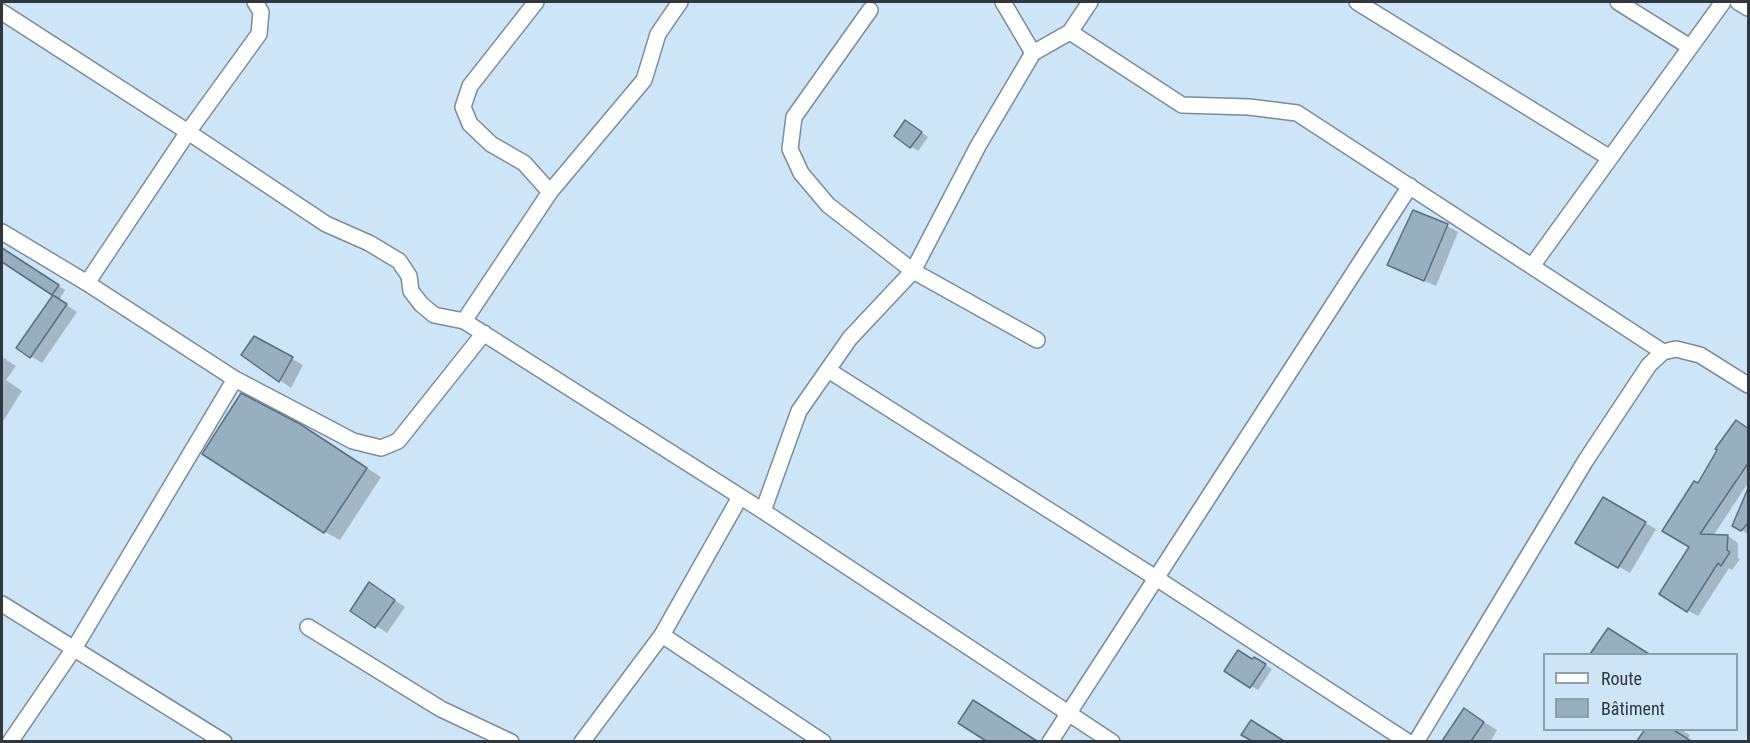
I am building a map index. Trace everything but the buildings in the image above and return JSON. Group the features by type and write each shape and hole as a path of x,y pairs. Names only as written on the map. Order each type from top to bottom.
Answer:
{"street":[{"path":"87,283 188,132 260,34 261,12 255,2"},
{"path":"536,2 470,86 463,107 470,124 491,144 524,164 550,192"},
{"path":"464,321 550,192 644,80 658,34 680,2"},
{"path":"1003,2 1034,52"},
{"path":"763,511 800,411 850,338 913,271 978,146 1034,52 1070,32 1090,2"},
{"path":"1357,2 1610,158"},
{"path":"1618,2 1690,47"},
{"path":"1532,266 1723,2"},
{"path":"1738,2 1749,8"},
{"path":"870,10 794,117 790,149 801,173 828,206 913,271 1037,339"},
{"path":"2,12 326,224 369,243 399,261 409,276 411,291 434,315 464,321 484,333 740,496 1112,741"},
{"path":"1070,32 1182,105 1249,107 1297,113 1663,352"},
{"path":"1050,741 1410,186"},
{"path":"2,232 87,283 235,379 352,441 381,448 398,441 484,333"},
{"path":"1416,741 1586,460 1649,365 1663,352 1677,349 1700,355 1749,385"},
{"path":"828,370 1408,741"},
{"path":"10,741 75,648 235,379"},
{"path":"582,741 662,635 740,496"},
{"path":"2,604 224,741"},
{"path":"308,627 441,708 511,741"},
{"path":"662,635 824,741"}]}
